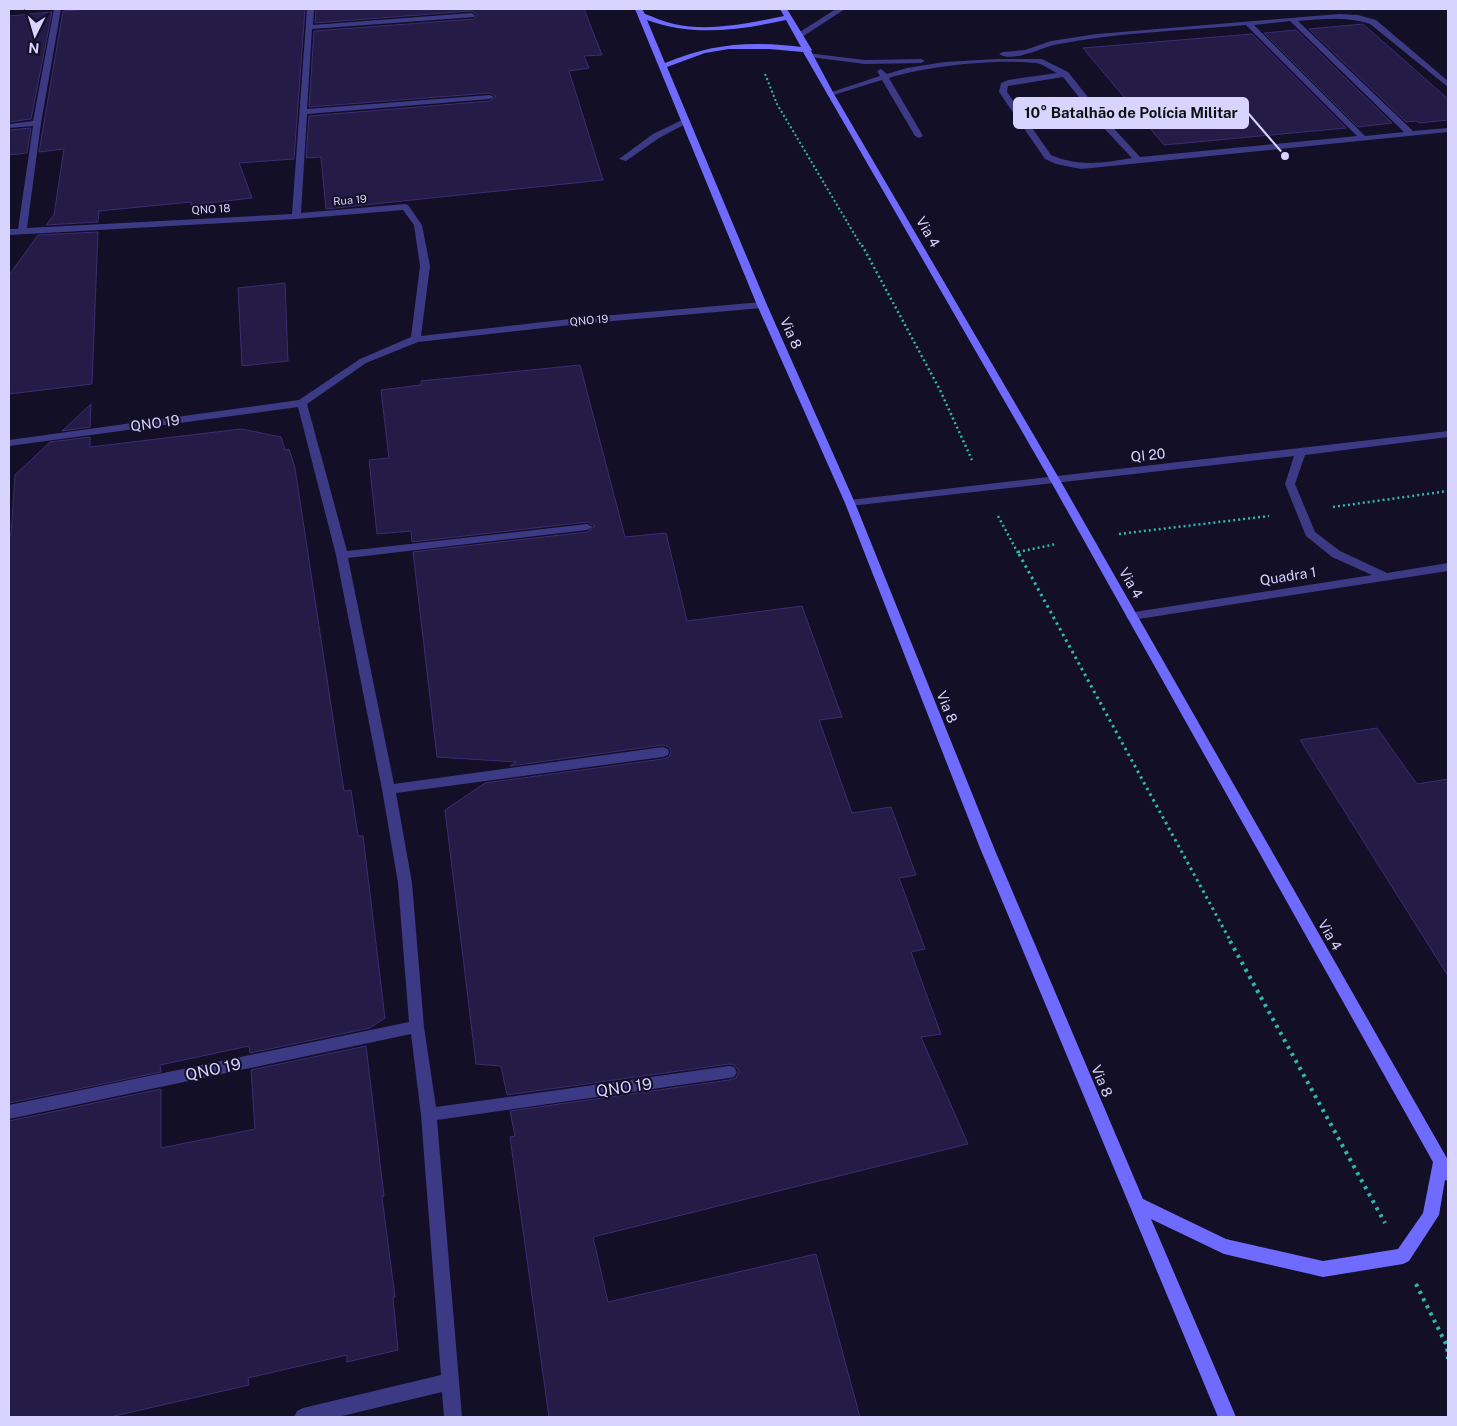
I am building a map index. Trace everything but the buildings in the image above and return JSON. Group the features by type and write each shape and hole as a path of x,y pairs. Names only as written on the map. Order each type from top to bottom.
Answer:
{"main road":[{"path":"640,12 666,24 686,28 750,26 786,13"},
{"name":"Via 8","path":"640,12 687,121 762,306 850,503 987,848 1227,1417"},
{"name":"Via 4","path":"786,13 830,94 1055,480 1445,1168"},
{"path":"664,66 707,51 755,47 809,53"},
{"path":"1138,1204 1224,1246 1324,1269 1403,1256 1431,1215 1445,1168"}],"street":[{"path":"22,231 57,9"},
{"path":"296,216 310,9"},
{"path":"799,35 841,9"},
{"path":"309,27 471,15"},
{"path":"809,53 876,62 941,60 1034,50 1051,43 1097,36 1339,16 1358,17 1374,22 1448,86"},
{"path":"1292,19 1410,133"},
{"path":"1248,23 1364,138"},
{"path":"830,94 907,70 945,64 996,61 1040,62 1065,74 1104,123 1138,160"},
{"path":"876,62 919,136"},
{"path":"1065,74 1011,82 1004,85 1003,92 1048,157 1058,163 1071,166 1092,167 1138,160 1448,130"},
{"path":"303,112 490,97"},
{"path":"623,159 656,136 687,121"},
{"path":"9,126 38,123"},
{"name":"Rua 19","path":"296,216 405,207 418,225 425,266 416,339"},
{"name":"QNO 18","path":"9,232 296,216"},
{"name":"QNO 19","path":"9,444 302,403 363,361 416,339 579,321 762,306"},
{"path":"302,403 342,555 389,789 404,883 417,1027 429,1115 453,1417"},
{"name":"QI 20","path":"850,503 1448,434"},
{"path":"1301,452 1290,484 1310,534 1336,554 1384,576"},
{"path":"342,555 587,527"},
{"name":"Quadra 1","path":"1132,616 1448,567"},
{"path":"389,789 663,752"},
{"name":"QNO 19","path":"9,1112 417,1027"},
{"name":"QNO 19","path":"429,1115 729,1072"},
{"path":"303,1417 451,1381"}],"path":[{"path":"755,47 777,104 857,237 940,390 984,488 1018,552 1403,1256 1447,1346 1448,1359"},
{"path":"1018,552 1087,538 1301,512 1448,491"}],"place":[{"name":"10° Batalhão de Polícia Militar","path":"1285,156"}]}
